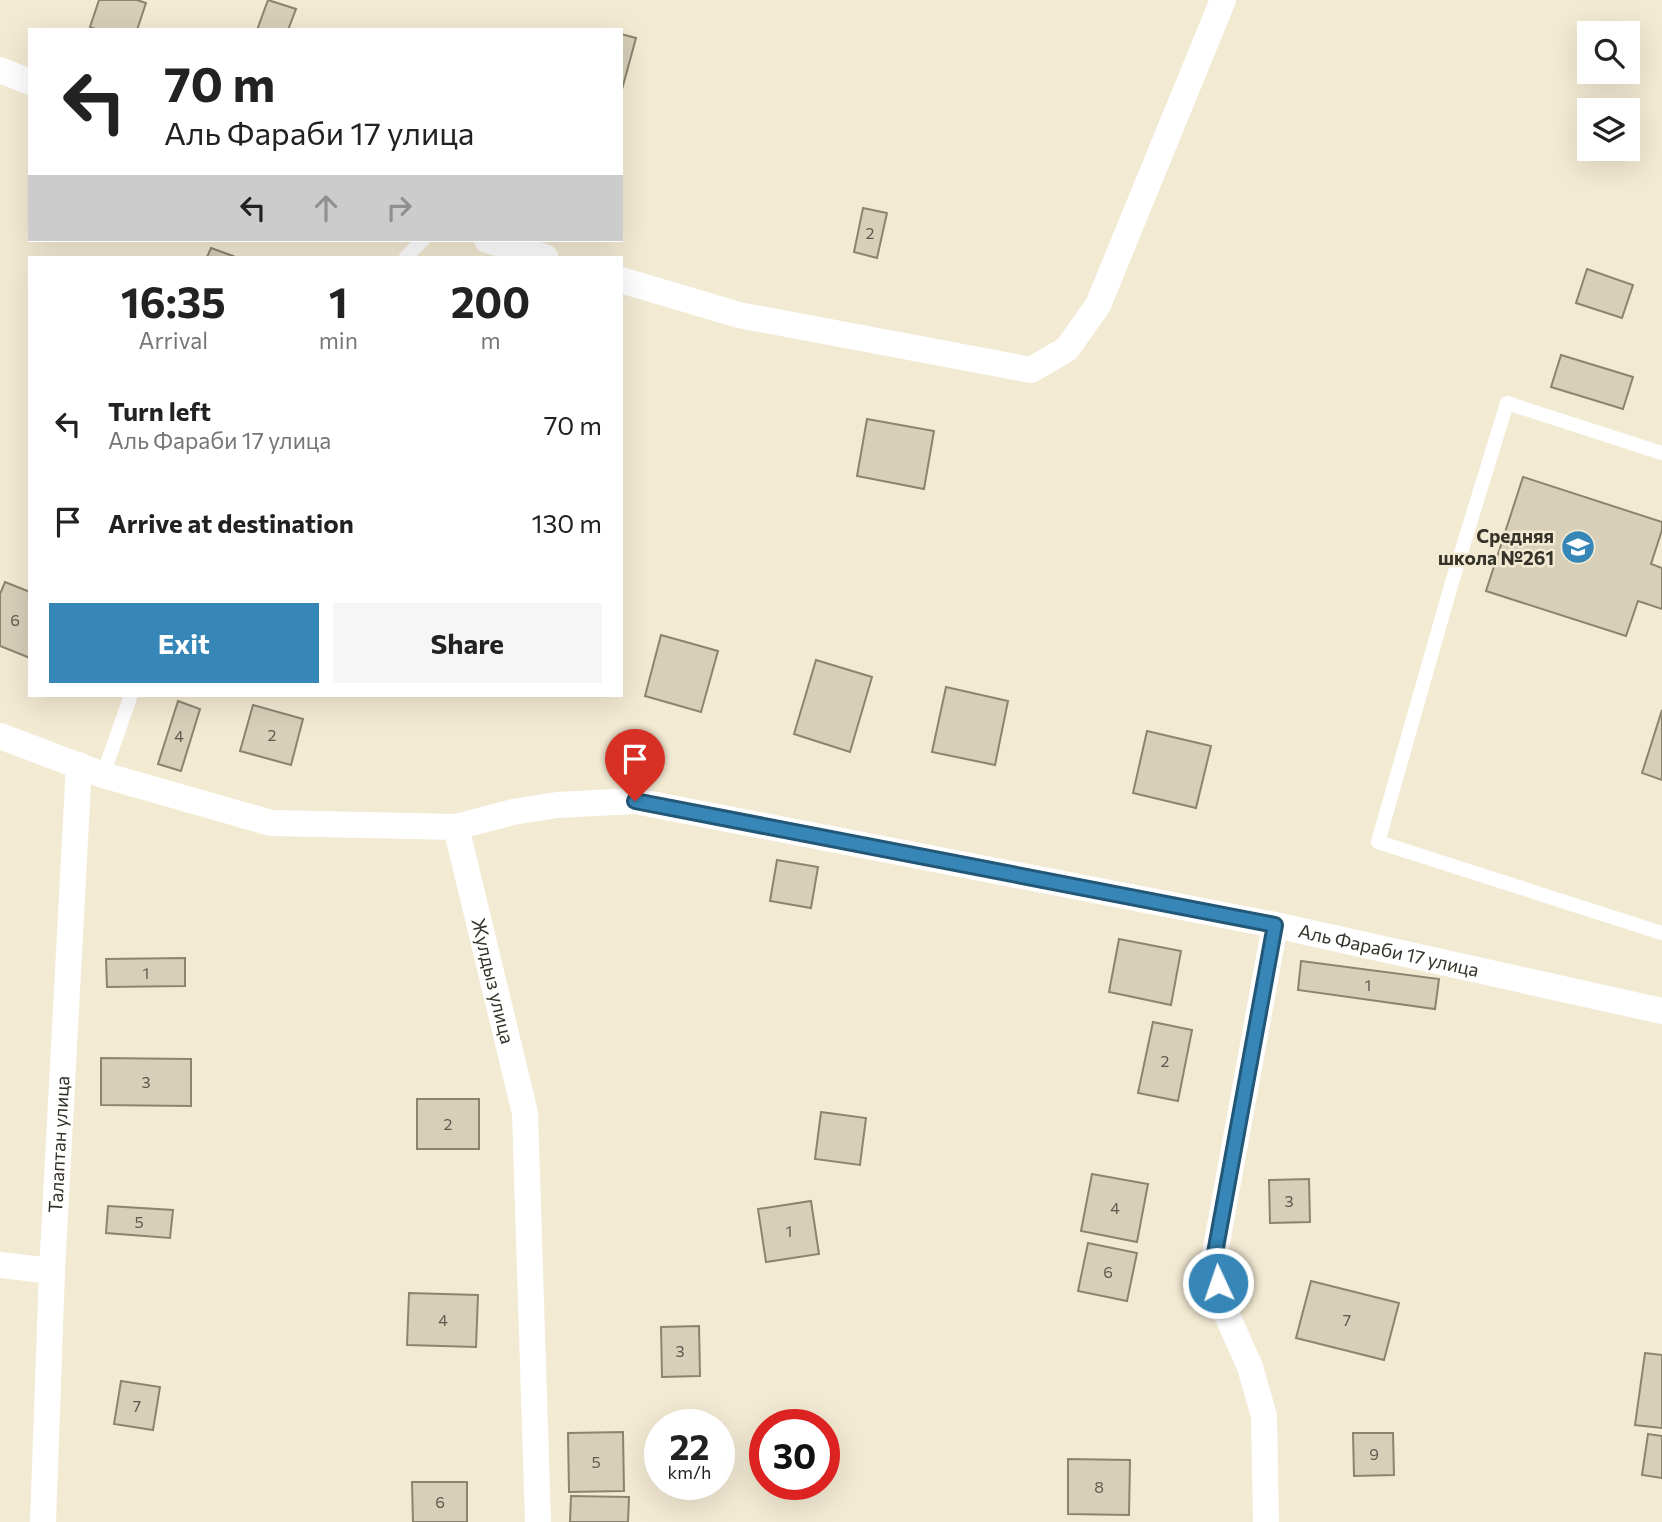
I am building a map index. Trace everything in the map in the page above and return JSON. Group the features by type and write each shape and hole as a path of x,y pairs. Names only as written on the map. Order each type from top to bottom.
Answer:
{"street":[{"path":"623,281 739,315 1031,370 1068,349 1098,305 1223,0"},
{"path":"0,70 28,81"},
{"path":"494,242 542,256"},
{"path":"0,736 91,770 271,823 456,827"},
{"name":"Талаптан улица","path":"43,1522 52,1270 91,770"},
{"name":"Аль Фараби 17 улица","path":"456,827 557,805 635,801 1275,925 1662,1011"},
{"name":"Жулдыз улица","path":"456,827 525,1113 538,1522"},
{"path":"1266,1522 1264,1416 1250,1367 1226,1313 1218,1283 1215,1253 1275,925"},
{"path":"0,1265 52,1270"}],"lane":[{"path":"407,256 421,242"},
{"path":"1662,453 1507,403 1452,582 1378,842 1662,933"},
{"path":"91,770 130,697"}],"building":[{"path":"99,0 137,0 146,3 138,28 90,27"},
{"path":"268,0 296,9 289,28 258,28"},
{"path":"623,35 636,38 623,86"},
{"path":"863,208 887,213 877,258 854,252"},
{"path":"211,248 233,256 207,256"},
{"path":"1587,269 1633,285 1622,318 1576,303"},
{"path":"1561,355 1633,377 1623,409 1551,387"},
{"path":"867,419 934,431 924,489 857,476"},
{"name":"Средняя школа №261","path":"1523,477 1662,522 1651,564 1662,568 1662,609 1638,601 1626,636 1486,591"},
{"path":"5,582 28,591 28,657 0,646 0,594"},
{"path":"661,635 718,651 701,712 645,696"},
{"path":"816,660 872,677 850,752 794,734"},
{"path":"946,687 1008,701 995,765 932,752"},
{"path":"178,701 200,709 181,771 158,764"},
{"path":"253,705 303,719 291,765 240,751"},
{"path":"1662,710 1662,780 1642,773"},
{"path":"1147,731 1211,746 1196,808 1133,793"},
{"path":"777,860 818,867 811,908 770,901"},
{"path":"1119,939 1181,951 1171,1005 1109,992"},
{"path":"185,958 185,986 107,987 106,959"},
{"path":"1301,961 1439,979 1435,1009 1298,990"},
{"path":"1153,1022 1192,1030 1178,1101 1138,1093"},
{"path":"101,1058 191,1059 191,1106 101,1105"},
{"path":"417,1099 479,1099 479,1149 417,1149"},
{"path":"821,1112 866,1118 860,1165 815,1159"},
{"path":"1092,1174 1148,1184 1137,1242 1081,1231"},
{"path":"1309,1179 1310,1222 1270,1223 1269,1180"},
{"path":"811,1201 819,1254 766,1262 758,1209"},
{"path":"108,1206 173,1210 170,1238 106,1233"},
{"path":"1088,1243 1137,1253 1127,1301 1078,1291"},
{"path":"1311,1281 1399,1303 1384,1360 1296,1338"},
{"path":"409,1293 478,1295 476,1347 407,1345"},
{"path":"699,1326 700,1376 662,1377 661,1327"},
{"path":"1645,1353 1662,1355 1662,1428 1635,1425"},
{"path":"121,1381 160,1387 153,1430 114,1424"},
{"path":"623,1432 624,1491 569,1492 568,1433"},
{"path":"1353,1433 1393,1433 1394,1475 1354,1476"},
{"path":"1648,1434 1662,1436 1662,1478 1642,1475"},
{"path":"1068,1459 1130,1460 1129,1515 1068,1514"},
{"path":"412,1482 467,1482 467,1522 413,1522"},
{"path":"571,1496 629,1497 628,1522 570,1522"}],"place":[{"name":"Средняя школа №261","path":"1578,547"}],"route":[{"path":"635,801 1275,925 1215,1253 1218,1283"}]}
